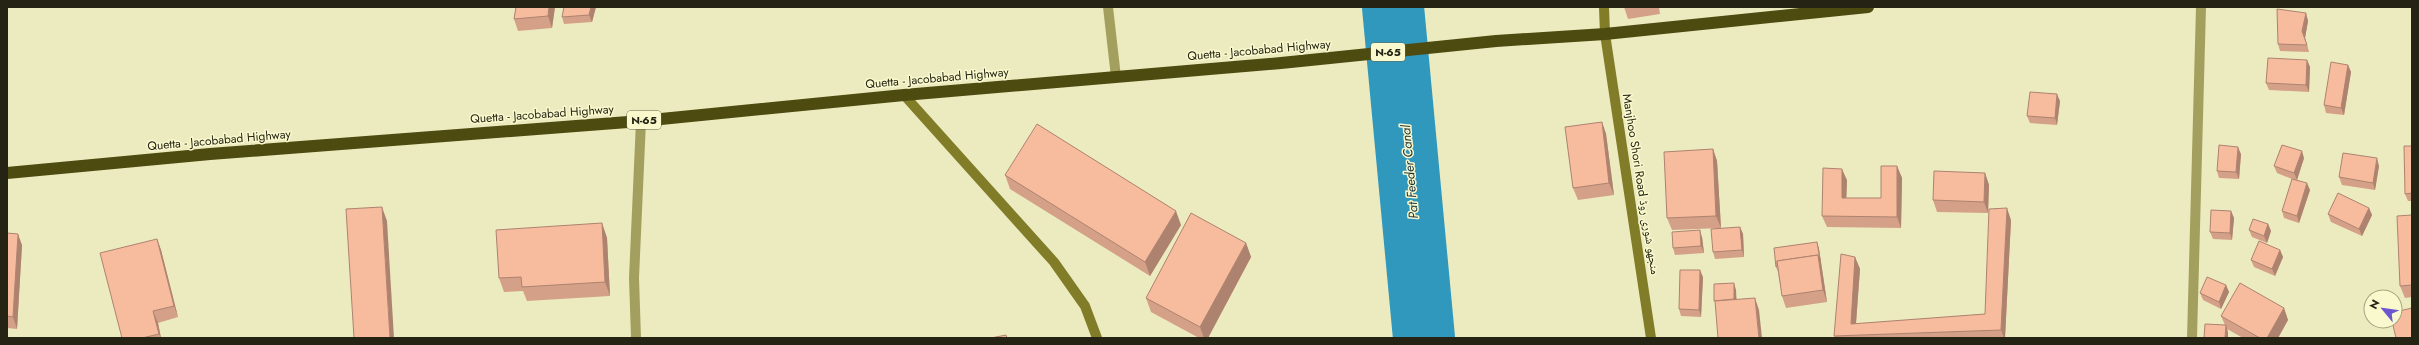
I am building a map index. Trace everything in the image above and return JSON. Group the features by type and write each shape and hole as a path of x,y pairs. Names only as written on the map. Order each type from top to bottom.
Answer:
{"highway":[{"name":"Quetta - Jacobabad Highway","path":"7,172 210,154 641,121 904,94 1281,63 1496,41 1605,34 1868,7"}],"street":[{"path":"1108,7 1116,77"},
{"name":"Manjhoo Shori Road منجھو شوری روڈ","path":"1604,7 1605,34 1651,338"},
{"path":"2192,338 2201,7"},
{"path":"904,94 1054,262 1085,306 1097,338"},
{"path":"636,338 634,278 641,121"}],"building":[{"path":"516,7 549,7 548,16 514,19"},
{"path":"564,7 591,7 589,15 562,17"},
{"path":"2277,9 2306,13 2302,31 2307,45 2278,44"},
{"path":"2268,58 2307,60 2306,85 2266,83"},
{"path":"2331,62 2348,65 2341,108 2324,105"},
{"path":"2030,92 2057,94 2055,118 2027,116"},
{"path":"1602,122 1609,183 1573,188 1565,127"},
{"path":"1037,124 1176,211 1145,262 1005,175"},
{"path":"2219,145 2238,147 2236,172 2217,171"},
{"path":"2282,145 2302,151 2294,173 2274,166"},
{"path":"2404,146 2412,146 2412,193 2405,194"},
{"path":"1713,149 1716,216 1667,218 1664,152"},
{"path":"2343,153 2377,158 2373,183 2339,177"},
{"path":"1881,166 1897,166 1897,217 1822,216 1823,168 1842,169 1842,198 1881,198"},
{"path":"1934,171 1985,173 1984,202 1933,200"},
{"path":"2292,179 2307,183 2297,216 2282,211"},
{"path":"2338,193 2369,208 2359,229 2328,214"},
{"path":"382,207 390,338 354,338 346,209"},
{"path":"2007,208 2001,330 1834,336 1841,254 1855,257 1851,324 1985,314 1989,209"},
{"path":"2211,210 2231,211 2230,233 2210,232"},
{"path":"1191,213 1246,243 1200,327 1146,298"},
{"path":"2412,215 2412,285 2400,286 2397,216"},
{"path":"2253,219 2268,224 2264,236 2249,230"},
{"path":"602,223 605,282 522,287 521,277 499,278 496,230"},
{"path":"1740,227 1742,250 1713,252 1711,229"},
{"path":"1700,230 1701,246 1673,248 1672,232"},
{"path":"7,233 18,234 13,317 7,316"},
{"path":"157,239 174,306 153,311 159,334 142,338 122,338 100,253"},
{"path":"2259,241 2280,250 2272,269 2251,260"},
{"path":"1817,242 1820,260 1818,255 1777,261 1776,267 1774,248"},
{"path":"1818,255 1823,290 1782,296 1777,261"},
{"path":"1680,270 1700,270 1699,310 1679,309"},
{"path":"2207,277 2226,285 2219,302 2200,293"},
{"path":"1734,283 1734,299 1714,301 1714,284"},
{"path":"2240,283 2284,308 2267,338 2260,338 2221,316"},
{"path":"1755,298 1759,338 1718,338 1715,301"},
{"path":"2412,308 2412,338 2396,338 2394,329 2403,329 2403,310"},
{"path":"2205,324 2226,325 2225,338 2204,338"},
{"path":"1006,335 1007,338 991,338"}],"waterway":[{"name":"Pat Feeder Canal","path":"1393,7 1424,338"}]}
